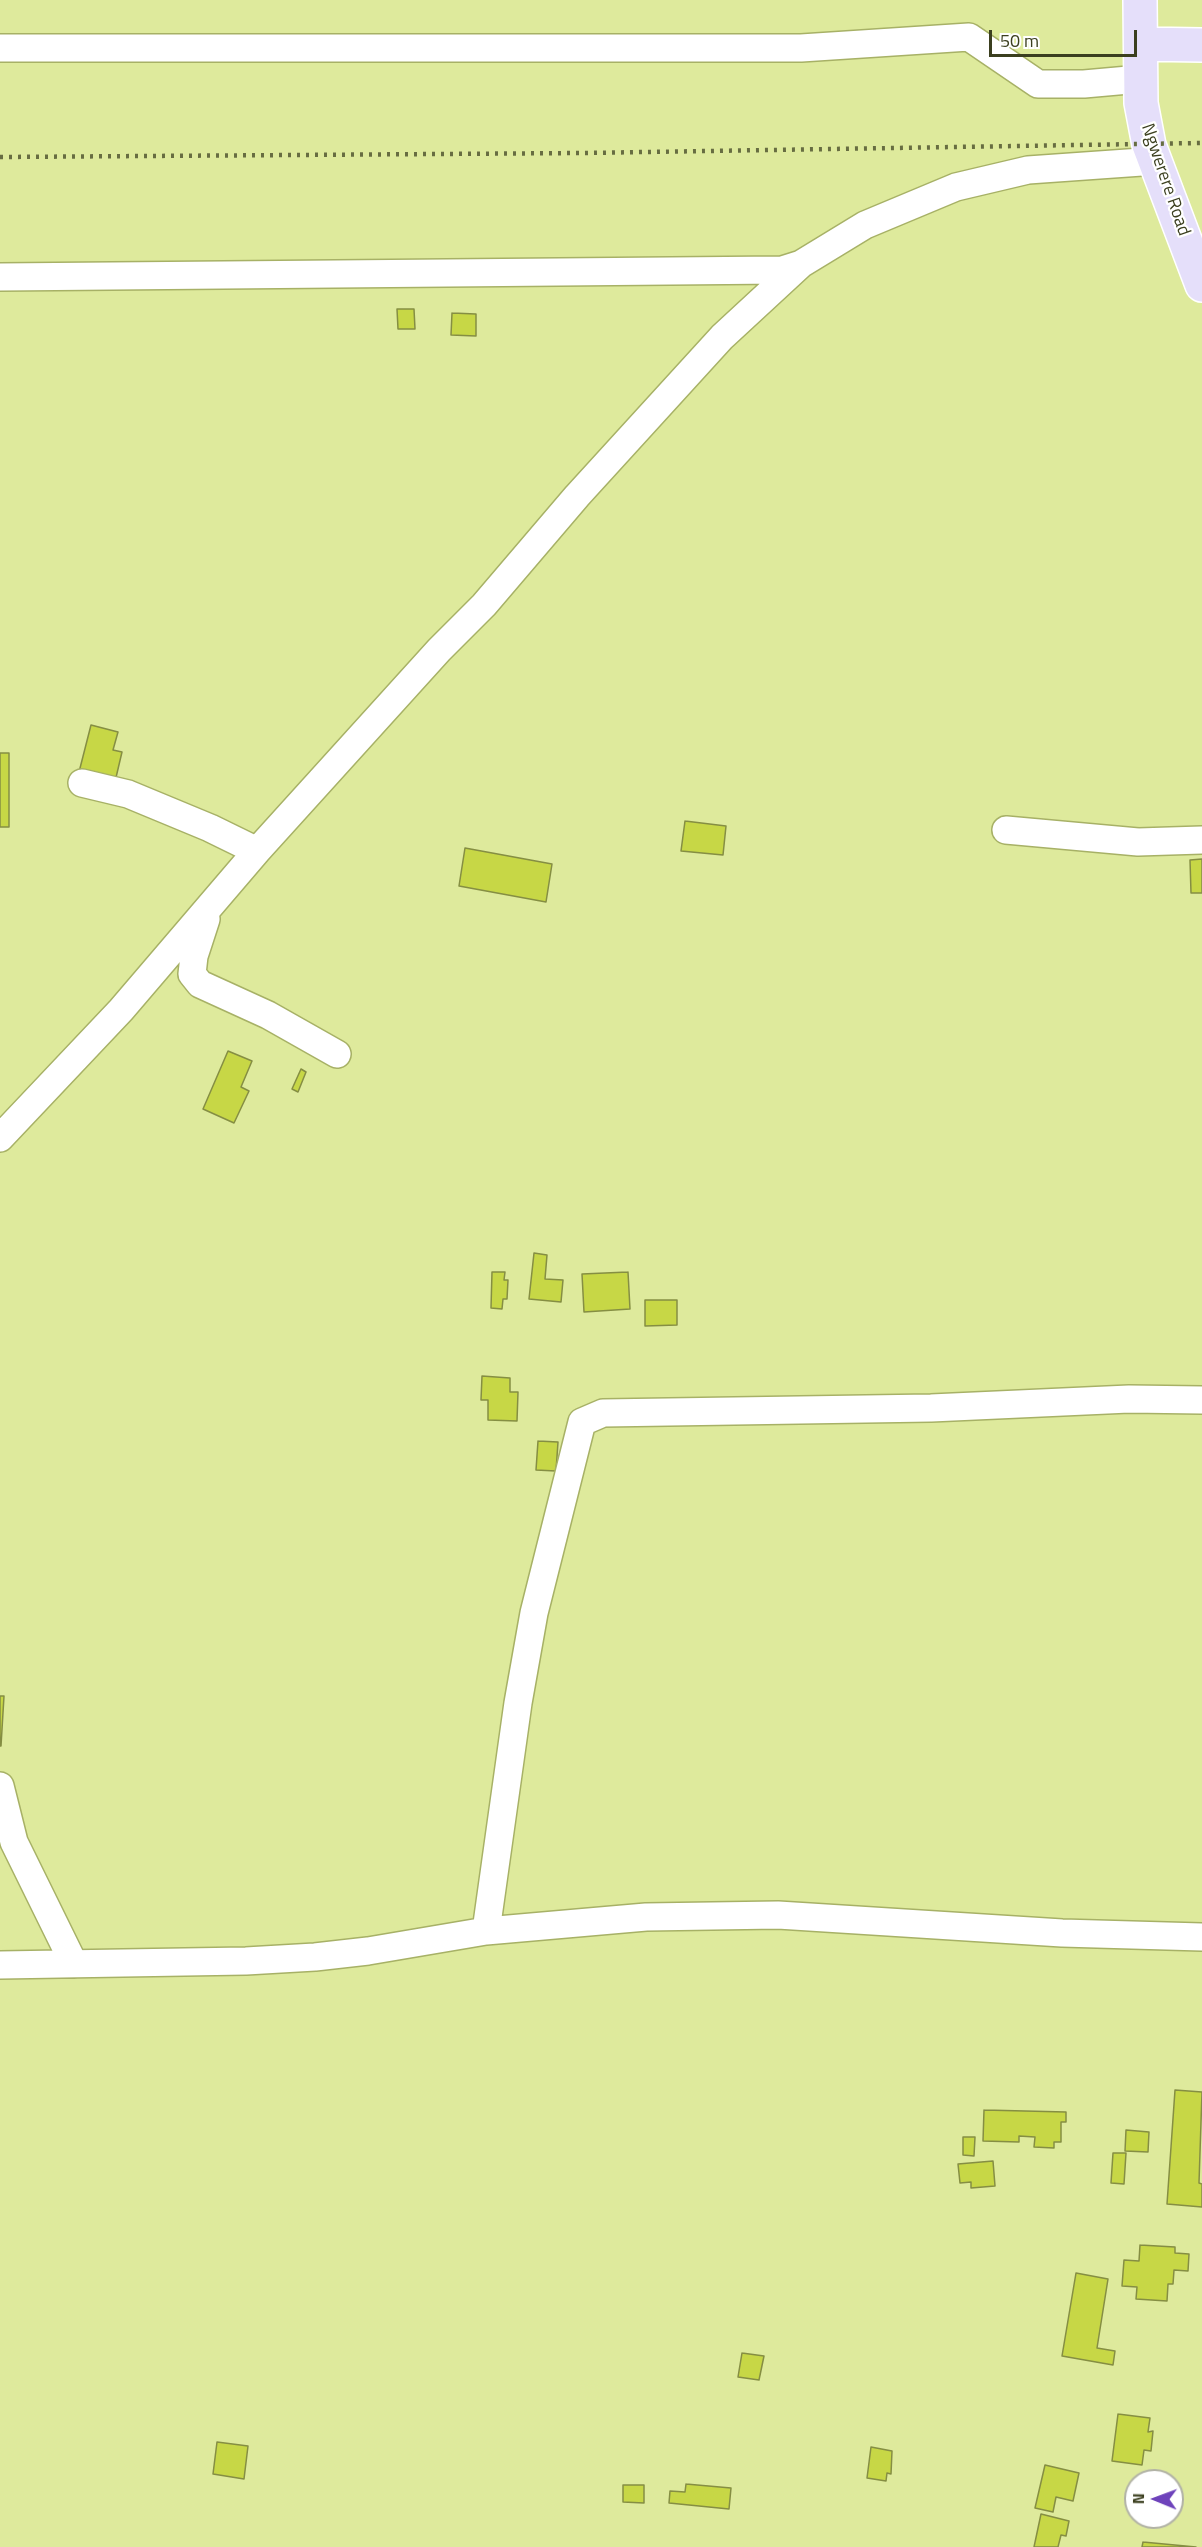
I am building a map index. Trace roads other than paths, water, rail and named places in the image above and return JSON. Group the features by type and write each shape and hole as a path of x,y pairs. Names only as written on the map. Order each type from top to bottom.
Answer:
{"main road":[{"name":"Ngwerere Road","path":"1140,0 1140,103 1149,145 1190,224 1202,285"},
{"path":"1141,45 1202,45"}],"street":[{"path":"0,48 801,48 969,37 1038,84 1084,84 1140,80"},
{"path":"0,1138 121,1010 257,851 439,650 484,605 585,488 722,337 801,264 865,225 956,187 1028,170 1156,161"},
{"path":"0,277 783,270 801,264"},
{"path":"82,783 128,794 210,828 257,851"},
{"path":"1006,830 1138,842 1202,840"},
{"path":"216,899 201,928 192,974 200,984 268,1015 337,1054"},
{"path":"486,1931 518,1703 534,1613 582,1422 603,1413 932,1408 1129,1399 1202,1400"},
{"path":"0,1786 14,1842 74,1964"},
{"path":"0,1965 246,1961 315,1957 368,1952 486,1931 635,1918 778,1915 1062,1933 1202,1937"}],"railway":[{"path":"0,157 584,153 1202,143"}]}
